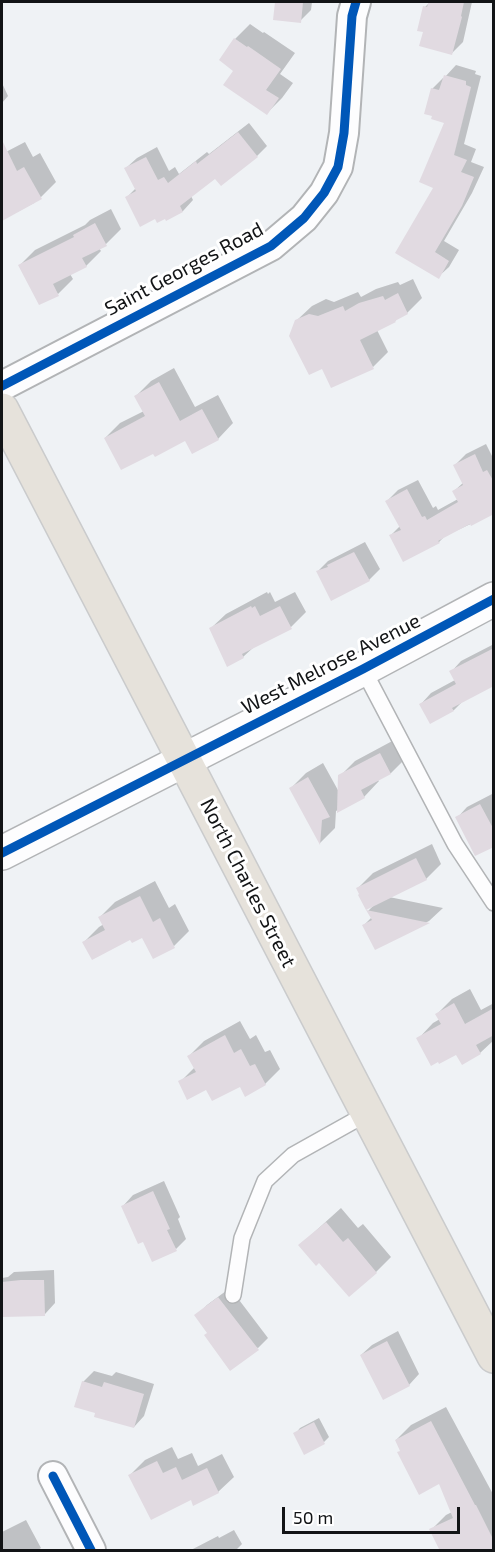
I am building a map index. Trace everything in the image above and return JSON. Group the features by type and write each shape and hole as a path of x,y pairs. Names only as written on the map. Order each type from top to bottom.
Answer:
{"main road":[{"name":"North Charles Street","path":"2,410 494,1356"}],"street":[{"name":"Saint Georges Road","path":"2,386 271,246 304,218 324,193 338,167 344,133 352,16 356,2"},
{"name":"West Melrose Avenue","path":"2,853 363,669 494,599"},
{"path":"52,1476 91,1551"}],"lane":[{"path":"363,669 455,844 494,903"},
{"path":"233,1294 242,1238 265,1181 293,1155 368,1113"}],"building":[{"path":"275,2 303,2 301,23 273,20"},
{"path":"429,2 464,2 452,55 419,46 423,32 417,31 423,6 427,7"},
{"path":"234,38 281,69 266,90 279,98 267,115 223,85 233,71 219,60"},
{"path":"444,75 466,81 466,85 471,87 454,155 467,160 461,172 474,177 462,206 435,252 449,261 439,279 395,253 433,188 419,182 444,123 424,114 431,88 439,90"},
{"path":"238,132 258,157 221,186 215,179 180,206 183,212 166,221 165,219 157,223 155,219 140,227 125,197 136,191 124,168 146,157 158,180 164,177 168,183"},
{"path":"2,140 17,171 24,167 42,199 2,221"},
{"path":"95,223 107,246 82,258 87,267 53,284 59,296 39,305 18,265 74,237 73,235"},
{"path":"398,293 408,314 360,340 374,369 331,388 322,369 309,375 289,336 295,320 309,314 318,316 343,306 345,311 359,303 383,296 385,300"},
{"path":"159,382 180,421 202,409 219,440 192,454 185,441 155,457 153,454 121,470 104,438 145,416 134,396"},
{"path":"475,454 483,472 487,470 494,482 494,514 471,526 470,524 403,562 389,535 401,530 385,501 407,489 422,517 425,516 427,520 458,502 452,491 463,485 453,465"},
{"path":"354,552 370,581 331,601 316,571"},
{"path":"251,606 252,608 255,606 260,616 280,606 292,629 242,654 244,658 227,667 209,628"},
{"path":"494,648 494,686 452,708 454,711 430,724 419,704 456,684 449,671"},
{"path":"380,753 391,774 361,790 365,798 337,813 338,775"},
{"path":"308,777 330,817 322,820 320,845 289,788"},
{"path":"480,804 494,830 494,847 475,856 455,817"},
{"path":"416,858 427,880 366,910 356,888"},
{"path":"140,896 153,922 160,918 175,948 153,959 142,938 132,943 130,940 92,960 82,942 105,930 98,917"},
{"path":"366,910 430,923 375,950 362,925 372,920"},
{"path":"454,1003 465,1024 494,1008 494,1035 476,1045 481,1054 462,1065 456,1055 431,1066 416,1038 441,1024 435,1014"},
{"path":"225,1035 234,1053 241,1049 250,1066 255,1064 266,1085 245,1097 240,1087 212,1101 206,1090 187,1100 178,1081 196,1072 187,1056"},
{"path":"153,1191 177,1251 152,1262 143,1242 138,1244 121,1206"},
{"path":"326,1222 343,1242 348,1238 377,1273 349,1297 319,1263 316,1266 298,1245"},
{"path":"44,1280 45,1316 3,1317 2,1282"},
{"path":"218,1297 259,1350 230,1371 204,1335 207,1333 194,1315"},
{"path":"387,1341 410,1386 383,1400 360,1355"},
{"path":"82,1381 102,1387 104,1382 144,1394 134,1428 94,1417 95,1413 74,1407"},
{"path":"431,1421 494,1541 494,1551 440,1551 429,1529 453,1518 439,1484 419,1495 397,1452 400,1451 395,1440"},
{"path":"314,1422 325,1444 304,1455 293,1433"},
{"path":"157,1461 163,1473 176,1467 182,1480 207,1468 219,1493 193,1506 191,1500 151,1520 128,1475"}],"cycle path":[{"path":"2,386 271,246 304,218 324,193 338,167 344,133 352,16 356,2"},
{"path":"2,853 363,669 494,599"},
{"path":"53,1476 91,1550"}]}
